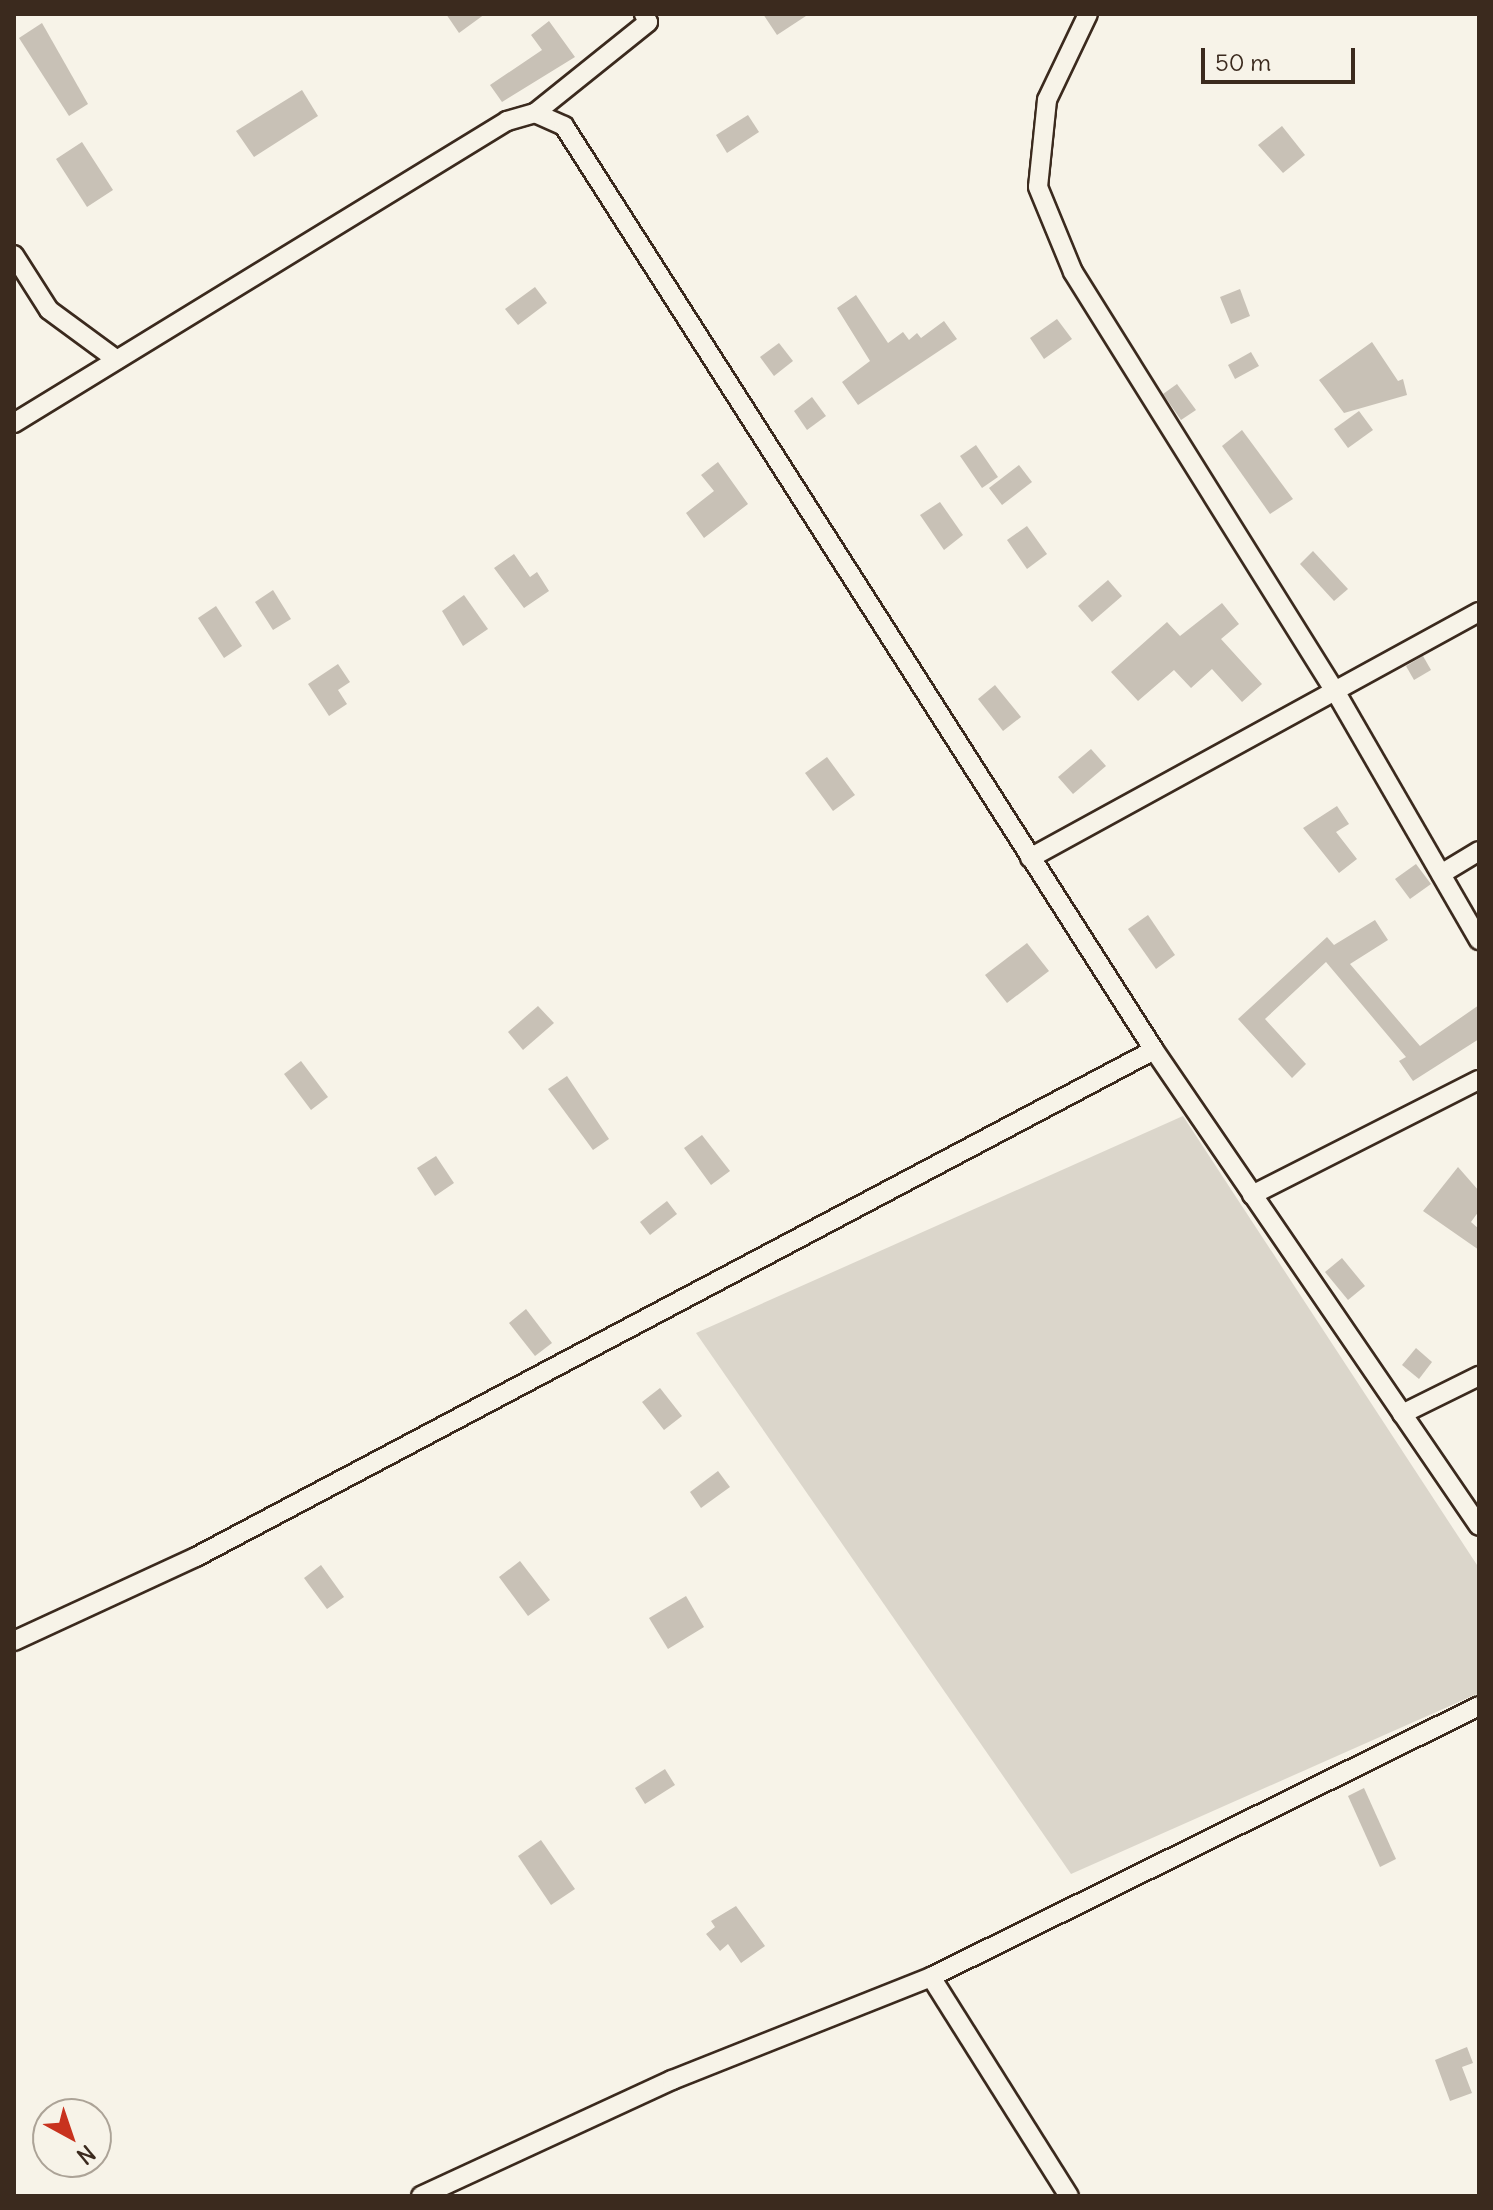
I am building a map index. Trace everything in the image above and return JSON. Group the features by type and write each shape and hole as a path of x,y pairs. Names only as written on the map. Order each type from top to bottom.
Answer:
{"street":[{"path":"1088,14 1047,100 1038,187 1073,272 1334,689 1479,940"},
{"path":"14,423 507,121 535,113 652,17"},
{"path":"535,113 564,126 589,160 1154,1050 1479,1526"},
{"path":"14,255 49,310 117,360"},
{"path":"1030,858 1479,612"},
{"path":"1441,874 1479,851"},
{"path":"14,1641 196,1557 1154,1050"},
{"path":"1252,1195 1479,1080"},
{"path":"1402,1414 1479,1376"},
{"path":"421,2196 672,2080 931,1977 1479,1706"},
{"path":"931,1977 1069,2196"}],"shaded area":[{"path":"1183,1116 1479,1568 1479,1693 1071,1874 696,1333"}],"building":[{"path":"446,14 485,14 459,33"},
{"path":"763,14 809,14 777,35"},
{"path":"549,21 575,57 502,102 490,85 542,50 531,35"},
{"path":"42,23 88,104 69,116 19,38"},
{"path":"302,90 318,116 254,157 236,131"},
{"path":"748,115 759,132 727,153 716,135"},
{"path":"1282,126 1305,155 1283,173 1258,145"},
{"path":"82,142 113,190 87,207 56,159"},
{"path":"535,287 547,303 518,325 505,309"},
{"path":"1240,289 1250,316 1231,324 1220,297"},
{"path":"856,295 888,343 903,332 909,340 917,333 921,338 944,321 957,339 858,405 842,382 870,361 837,308"},
{"path":"1057,319 1072,339 1044,359 1030,338"},
{"path":"1372,342 1398,381 1403,379 1407,395 1344,413 1319,380"},
{"path":"779,343 793,361 774,376 760,357"},
{"path":"1251,352 1259,366 1235,379 1228,365"},
{"path":"1177,384 1196,410 1181,420 1163,394"},
{"path":"812,397 826,416 807,430 794,411"},
{"path":"1359,411 1373,430 1348,448 1334,429"},
{"path":"1242,430 1293,499 1270,514 1222,446"},
{"path":"976,445 998,477 982,488 960,456"},
{"path":"718,462 748,504 704,538 686,513 714,491 701,475"},
{"path":"1019,465 1032,482 1002,505 989,488"},
{"path":"940,502 963,535 944,550 920,515"},
{"path":"1027,526 1047,554 1027,569 1007,540"},
{"path":"1313,551 1348,589 1334,601 1300,564"},
{"path":"514,554 530,577 537,572 549,591 524,608 494,568"},
{"path":"1108,580 1122,596 1092,622 1078,606"},
{"path":"273,590 291,619 273,630 255,602"},
{"path":"464,595 488,629 463,646 442,611"},
{"path":"1222,603 1239,624 1221,639 1262,684 1242,702 1212,669 1191,688 1174,670 1138,701 1111,672 1167,622 1180,636"},
{"path":"216,606 242,646 224,658 198,618"},
{"path":"1423,656 1431,670 1414,680 1406,666"},
{"path":"338,664 350,682 338,690 347,704 329,716 308,684"},
{"path":"995,685 1021,717 1003,731 978,699"},
{"path":"1091,749 1106,766 1073,794 1058,777"},
{"path":"827,757 855,795 833,811 805,773"},
{"path":"1337,806 1349,824 1336,832 1357,859 1339,873 1303,828"},
{"path":"1416,864 1431,884 1410,899 1395,879"},
{"path":"1148,915 1175,955 1156,969 1128,929"},
{"path":"1375,920 1388,940 1350,964 1420,1046 1479,1005 1479,1039 1413,1081 1399,1061 1406,1057 1326,962 1265,1019 1306,1064 1292,1078 1238,1019 1327,937 1334,945"},
{"path":"1027,943 1049,971 1007,1003 985,975"},
{"path":"538,1006 554,1023 523,1050 508,1032"},
{"path":"301,1061 328,1097 311,1110 284,1074"},
{"path":"567,1076 609,1139 593,1150 548,1089"},
{"path":"702,1135 730,1171 711,1185 684,1148"},
{"path":"436,1156 454,1183 435,1196 417,1168"},
{"path":"1458,1167 1479,1191 1479,1211 1471,1222 1479,1229 1479,1250 1423,1211"},
{"path":"667,1201 677,1214 650,1235 640,1222"},
{"path":"1342,1258 1365,1286 1348,1300 1325,1272"},
{"path":"526,1309 552,1343 535,1356 509,1323"},
{"path":"1416,1348 1432,1362 1419,1379 1402,1365"},
{"path":"660,1388 682,1416 664,1430 642,1402"},
{"path":"718,1471 730,1487 701,1508 690,1492"},
{"path":"520,1561 550,1600 528,1616 499,1577"},
{"path":"321,1565 344,1597 327,1609 304,1578"},
{"path":"686,1596 704,1627 668,1649 649,1618"},
{"path":"665,1769 675,1785 645,1804 635,1788"},
{"path":"1364,1788 1396,1859 1380,1867 1348,1796"},
{"path":"541,1840 575,1889 551,1905 518,1856"},
{"path":"736,1906 765,1946 741,1963 728,1944 720,1951 706,1934 715,1927 711,1921"},
{"path":"1467,2047 1473,2063 1462,2067 1472,2093 1450,2101 1435,2060"}]}
